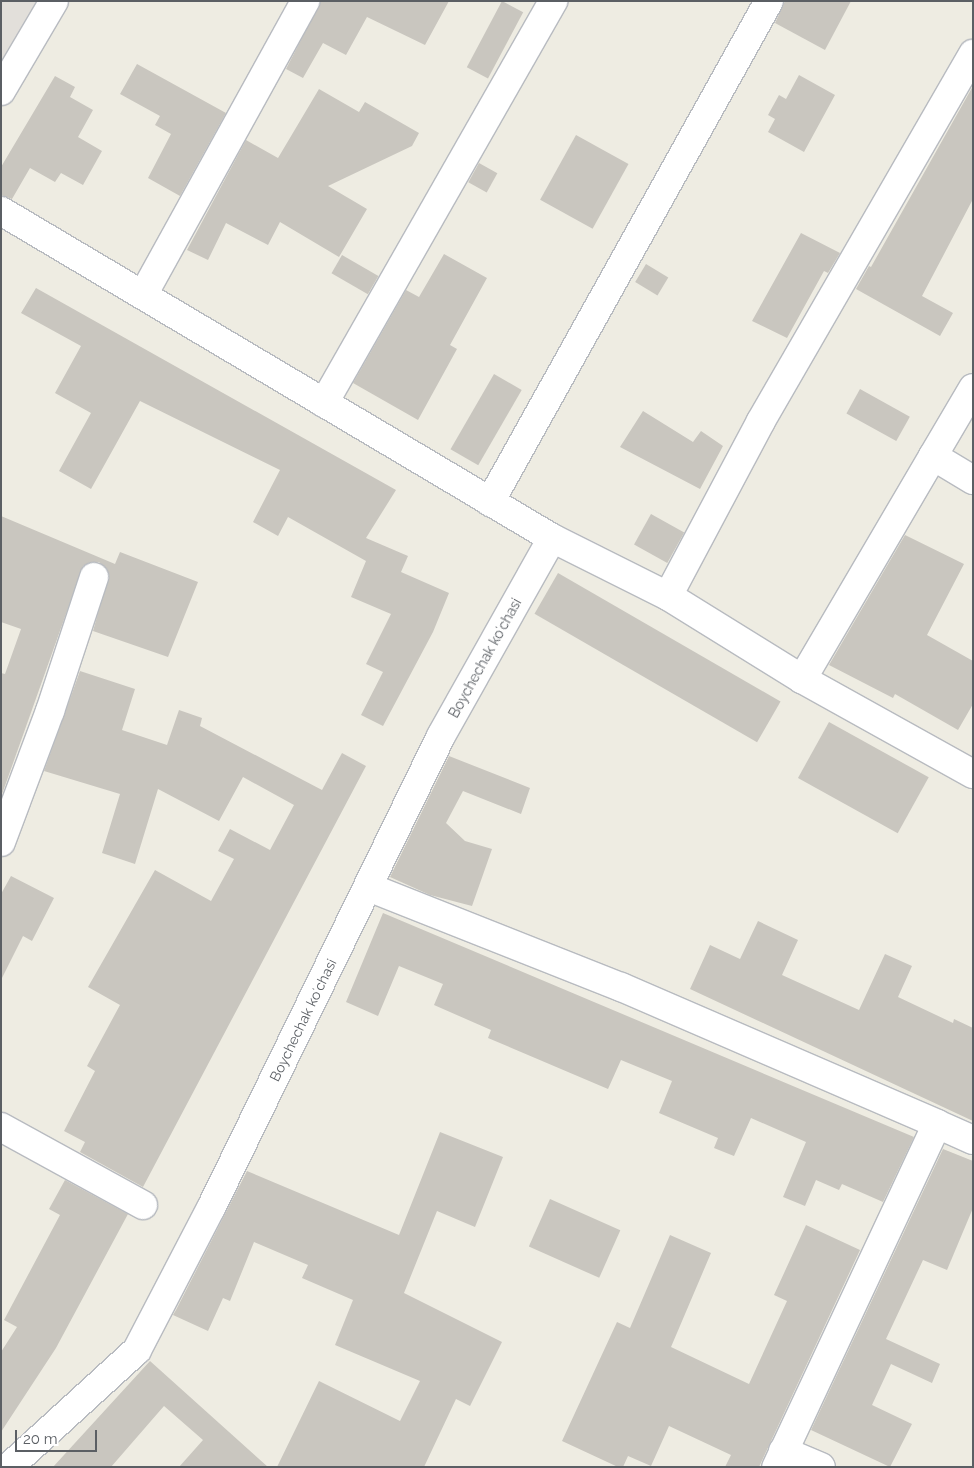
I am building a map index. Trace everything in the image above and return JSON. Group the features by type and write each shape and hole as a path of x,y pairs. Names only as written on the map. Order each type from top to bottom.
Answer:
{"street":[{"path":"1,91 54,1"},
{"path":"143,295 305,1"},
{"path":"324,403 553,1"},
{"path":"490,502 770,1"},
{"path":"668,596 761,421 973,54"},
{"path":"1,211 552,538 668,596 802,679 973,774"},
{"path":"802,679 973,388"},
{"path":"933,456 973,480"},
{"name":"Boychechak koʻchasi","path":"9,1467 137,1350 211,1208 441,736 552,538"},
{"path":"1,842 50,712 94,577"},
{"path":"368,887 621,987 973,1140"},
{"path":"821,1467 779,1459 937,1124"},
{"path":"1,1127 143,1206"}],"shaded area":[{"path":"1,1 44,1 1,72"}],"building":[{"path":"321,1 449,1 425,45 367,17 346,55 323,43 303,78 286,69"},
{"path":"502,1 523,12 488,78 467,67"},
{"path":"785,1 851,1 825,50 775,23"},
{"path":"137,64 226,113 180,196 148,178 171,134 155,125 160,116 120,94"},
{"path":"799,75 835,95 804,152 768,132 775,119 768,115 779,95 786,99"},
{"path":"55,76 75,87 70,97 93,110 78,137 102,151 83,185 61,173 55,182 30,168 12,199 1,195 1,167"},
{"path":"973,86 973,199 922,296 953,313 940,336 856,289 869,266 871,267"},
{"path":"319,89 359,112 365,102 419,133 412,146 328,186 367,209 339,257 280,222 268,245 226,223 208,260 187,250 246,140 278,158"},
{"path":"576,135 628,164 593,229 540,200"},
{"path":"479,163 497,173 487,192 468,182"},
{"path":"801,233 840,253 828,273 824,271 787,338 752,321"},
{"path":"444,254 487,278 450,345 457,349 418,420 353,383 406,290 419,297"},
{"path":"342,255 378,276 368,294 332,273"},
{"path":"646,264 668,277 657,295 635,282"},
{"path":"36,288 396,490 366,538 408,556 401,572 449,593 433,632 383,726 361,715 383,672 366,664 391,614 351,597 366,561 288,517 278,536 253,522 280,470 140,401 91,489 59,471 91,413 55,393 81,346 21,313"},
{"path":"494,374 522,390 478,465 450,449"},
{"path":"860,389 910,417 896,441 846,413"},
{"path":"643,411 693,442 701,431 723,446 700,489 620,447"},
{"path":"651,514 684,532 667,563 634,545"},
{"path":"1,516 115,564 120,552 198,582 168,657 93,631 109,574 99,562 83,566 1,797 1,673 5,674 21,629 1,622"},
{"path":"905,535 964,564 927,635 973,661 973,704 958,730 895,694 893,698 829,665"},
{"path":"558,573 781,702 757,742 534,614"},
{"path":"80,671 135,689 122,730 167,745 179,710 202,718 200,726 322,790 342,753 366,766 143,1187 80,1152 85,1142 64,1131 95,1071 87,1066 120,1005 88,987 155,870 211,901 234,859 218,851 230,829 270,850 294,805 243,777 219,821 158,789 135,864 102,853 120,794 44,771"},
{"path":"829,722 929,777 898,833 798,778"},
{"path":"449,756 530,788 521,814 463,791 446,823 465,841 492,849 472,906 430,895 390,877"},
{"path":"11,876 54,898 32,941 23,936 1,980 1,894"},
{"path":"383,913 914,1137 883,1202 842,1184 839,1190 816,1180 805,1206 783,1197 806,1142 751,1118 734,1156 714,1148 718,1138 659,1113 672,1081 621,1060 608,1089 488,1038 491,1030 434,1005 443,984 399,966 378,1016 346,1002"},
{"path":"758,921 798,940 782,975 859,1010 885,954 912,966 898,997 953,1023 954,1019 973,1028 973,1121 690,989 710,945 740,959"},
{"path":"440,1132 503,1157 475,1227 437,1211 404,1293 502,1342 470,1406 456,1399 424,1467 277,1467 319,1381 400,1421 420,1381 335,1345 353,1300 302,1278 308,1265 254,1242 230,1301 223,1298 208,1331 173,1315 247,1171 399,1235"},
{"path":"943,1149 973,1161 973,1208 947,1270 923,1260 886,1339 940,1364 932,1383 891,1364 872,1405 912,1424 890,1467 811,1430"},
{"path":"65,1180 128,1214 56,1348 1,1432 1,1352 17,1327 4,1320 60,1215 49,1209"},
{"path":"550,1199 620,1230 599,1278 529,1247"},
{"path":"806,1225 860,1250 759,1467 725,1467 731,1455 669,1426 651,1466 628,1456 623,1467 618,1467 562,1441 617,1322 630,1328 670,1235 711,1253 671,1347 749,1384 787,1301 774,1295"},
{"path":"150,1361 268,1467 179,1467 203,1440 164,1406 111,1467 53,1467"}]}
